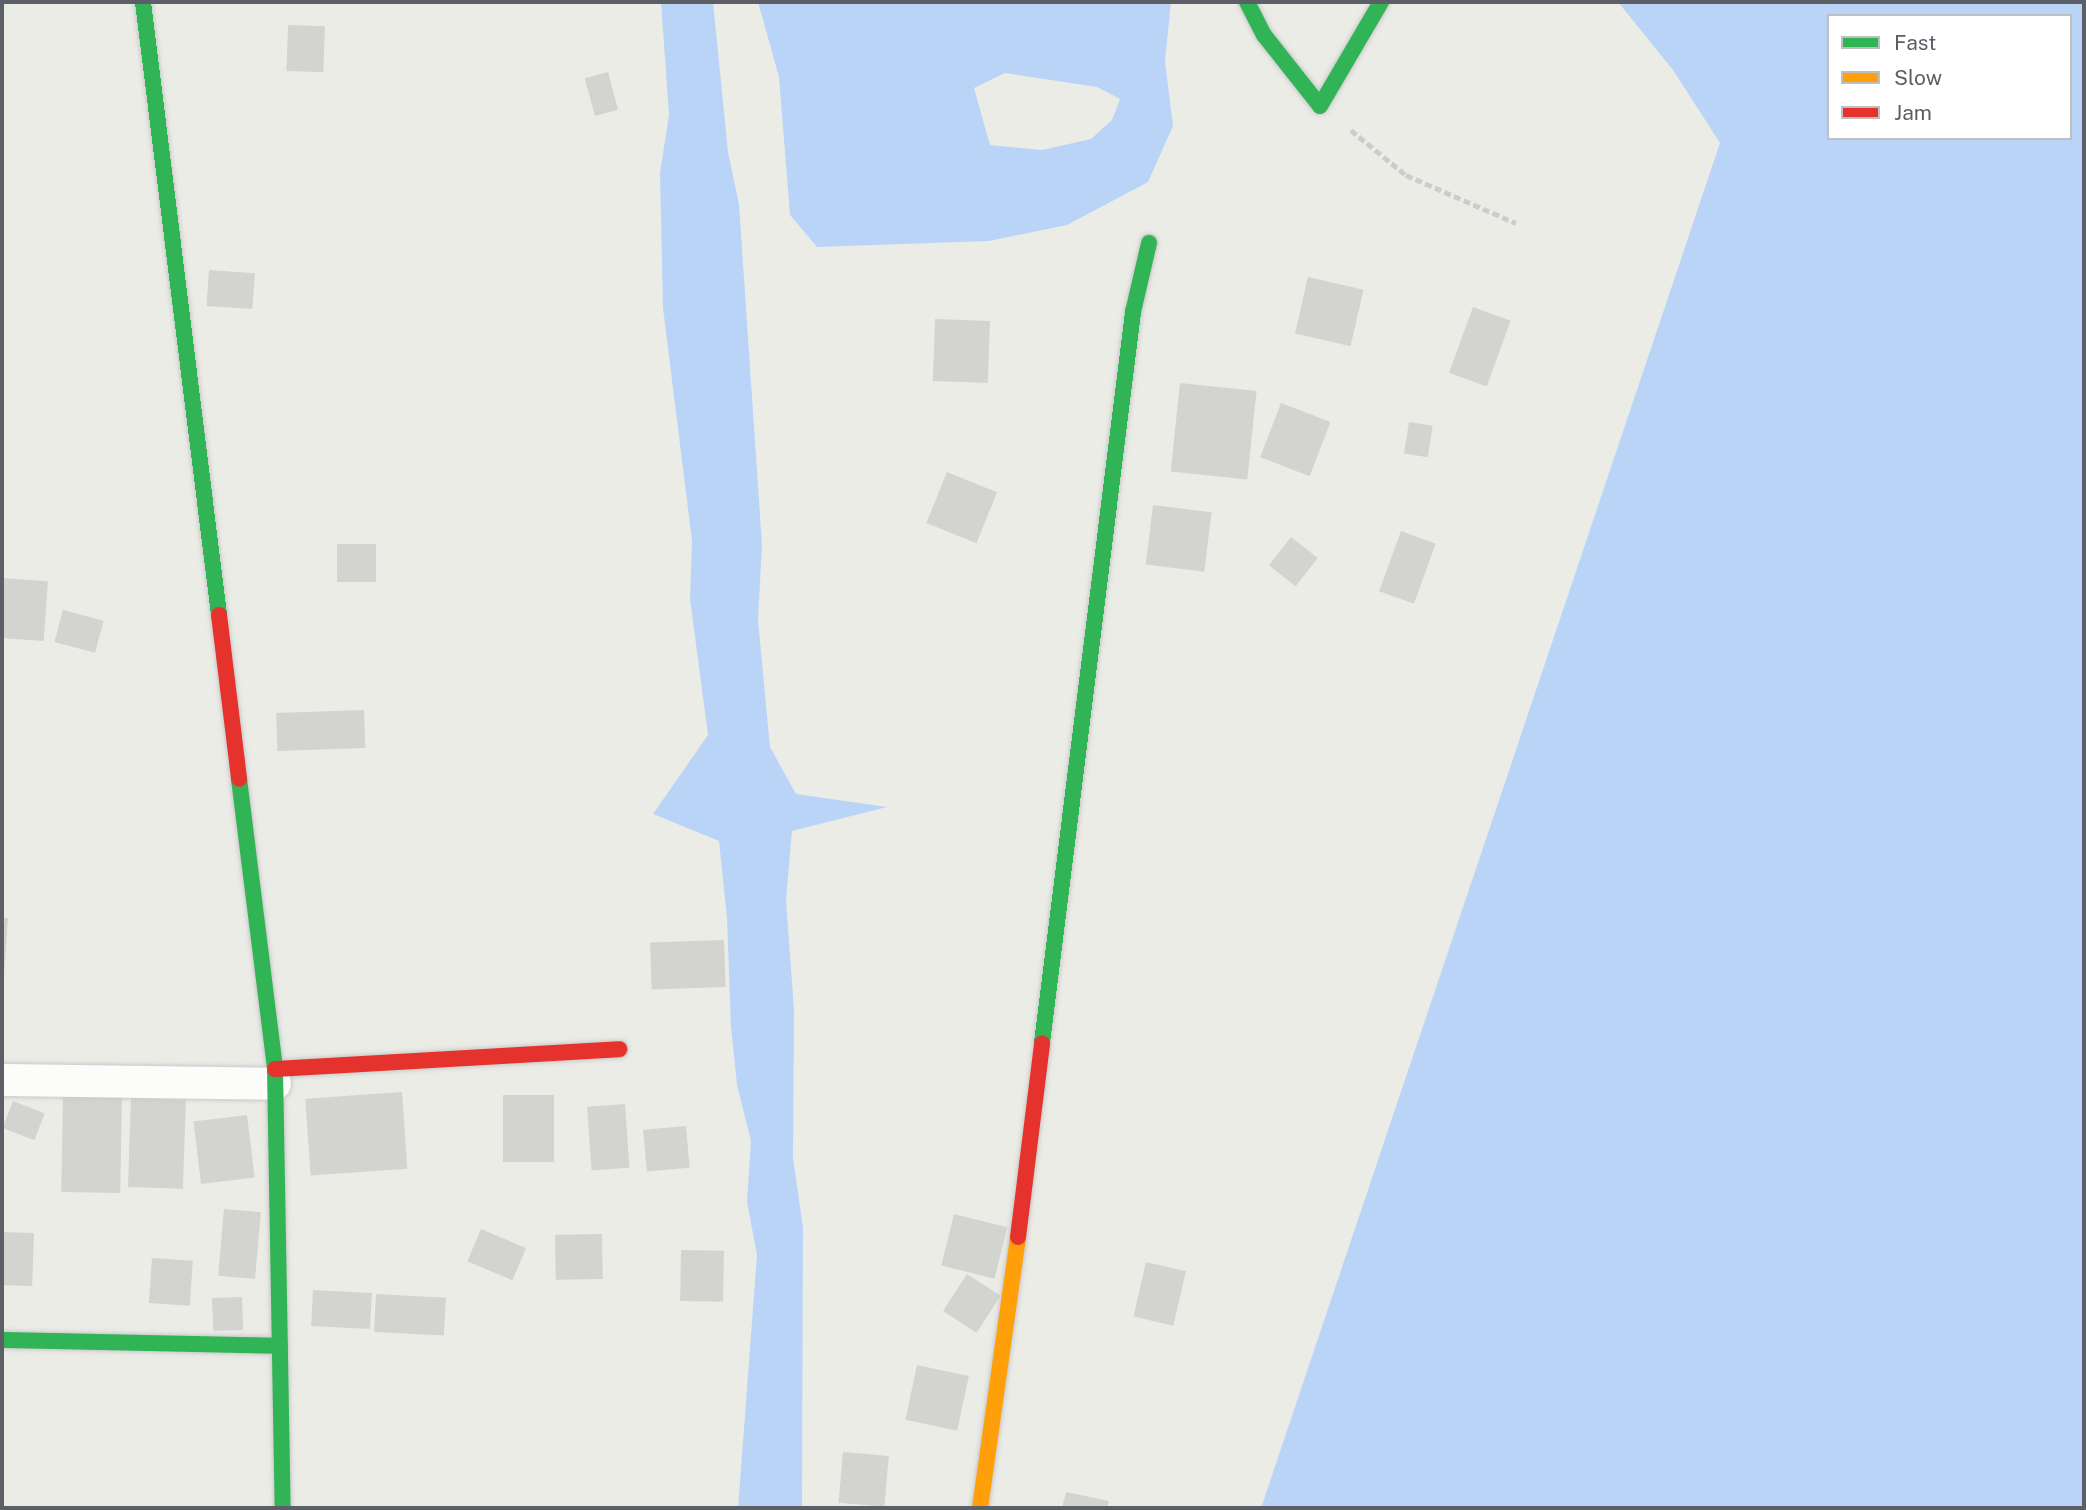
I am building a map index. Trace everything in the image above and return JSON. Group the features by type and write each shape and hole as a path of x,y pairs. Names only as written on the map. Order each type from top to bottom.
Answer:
{"street":[{"path":"143,2 275,1076 283,1508"},
{"path":"1247,2 1264,35 1320,106 1381,2"},
{"path":"980,1508 1002,1368 1133,312 1149,243"},
{"path":"2,1080 275,1076 619,1049"},
{"path":"2,1340 280,1346"}],"path":[{"path":"1320,106 1406,175 1516,223"}],"water":[{"path":"661,2 713,2 728,152 739,204 762,545 758,620 770,747 796,794 887,807 792,831 786,900 794,1010 793,1158 803,1227 802,1508 738,1508 757,1255 747,1202 751,1141 737,1085 731,1027 727,918 719,841 653,814 708,735 690,599 692,541 663,308 660,173 669,115"},
{"path":"758,2 1171,2 1165,61 1173,126 1148,182 1067,225 989,241 817,247 790,215 779,77","holes":["1005,73 1097,87 1120,99 1112,120 1091,139 1042,150 990,145 974,88"]},
{"path":"1618,2 2084,2 2084,1508 1261,1508 1720,143 1673,70"}],"building":[{"path":"288,25 325,26 323,72 286,71"},
{"path":"608,72 618,110 595,116 585,78"},
{"path":"209,270 255,273 252,309 206,306"},
{"path":"1308,277 1364,290 1350,346 1295,334"},
{"path":"1473,307 1511,321 1487,386 1449,373"},
{"path":"935,319 990,321 988,383 933,381"},
{"path":"1180,383 1257,391 1247,480 1171,472"},
{"path":"1281,403 1330,422 1310,476 1260,457"},
{"path":"1409,422 1433,426 1428,457 1404,454"},
{"path":"947,472 997,492 976,543 926,523"},
{"path":"1153,505 1212,512 1204,572 1146,565"},
{"path":"1401,531 1436,544 1414,604 1379,591"},
{"path":"1291,537 1318,558 1296,586 1269,565"},
{"path":"337,544 376,544 376,582 337,582"},
{"path":"2,578 48,581 44,641 2,638"},
{"path":"63,610 104,621 95,653 54,642"},
{"path":"364,710 365,748 277,751 276,713"},
{"path":"2,918 8,918 4,975 2,975"},
{"path":"724,940 726,987 652,990 650,943"},
{"path":"402,1092 407,1169 311,1176 305,1099"},
{"path":"63,1093 122,1094 120,1193 61,1192"},
{"path":"503,1095 554,1095 554,1162 503,1162"},
{"path":"131,1098 186,1100 183,1189 128,1187"},
{"path":"13,1101 45,1113 34,1140 3,1128"},
{"path":"625,1104 629,1168 592,1170 587,1107"},
{"path":"247,1115 255,1178 201,1184 193,1122"},
{"path":"686,1126 690,1168 647,1172 643,1130"},
{"path":"224,1209 261,1212 255,1279 218,1276"},
{"path":"954,1214 1007,1227 995,1279 941,1265"},
{"path":"481,1229 526,1248 512,1280 467,1261"},
{"path":"2,1232 34,1233 32,1286 2,1285"},
{"path":"602,1234 603,1279 556,1280 555,1235"},
{"path":"681,1250 724,1251 723,1302 680,1301"},
{"path":"152,1258 193,1261 190,1306 149,1303"},
{"path":"1146,1262 1186,1271 1173,1326 1133,1317"},
{"path":"967,1274 1001,1296 977,1333 943,1311"},
{"path":"313,1290 372,1293 370,1329 311,1326"},
{"path":"376,1294 446,1298 444,1336 374,1332"},
{"path":"242,1297 243,1330 213,1331 212,1298"},
{"path":"917,1365 969,1376 957,1431 905,1420"},
{"path":"843,1452 889,1456 884,1507 839,1503"},
{"path":"1066,1492 1109,1501 1107,1508 1062,1508"}],"traffic: fast":[{"path":"143,2 219,615"},
{"path":"1247,2 1264,35 1320,106 1381,2"},
{"path":"1042,1043 1133,312 1149,243"},
{"path":"239,779 275,1069 283,1508"},
{"path":"2,1340 280,1346"}],"traffic: slow":[{"path":"980,1508 1018,1237"}],"traffic: jam":[{"path":"219,615 239,779"},
{"path":"1018,1237 1042,1043"},
{"path":"275,1069 619,1049"}]}
